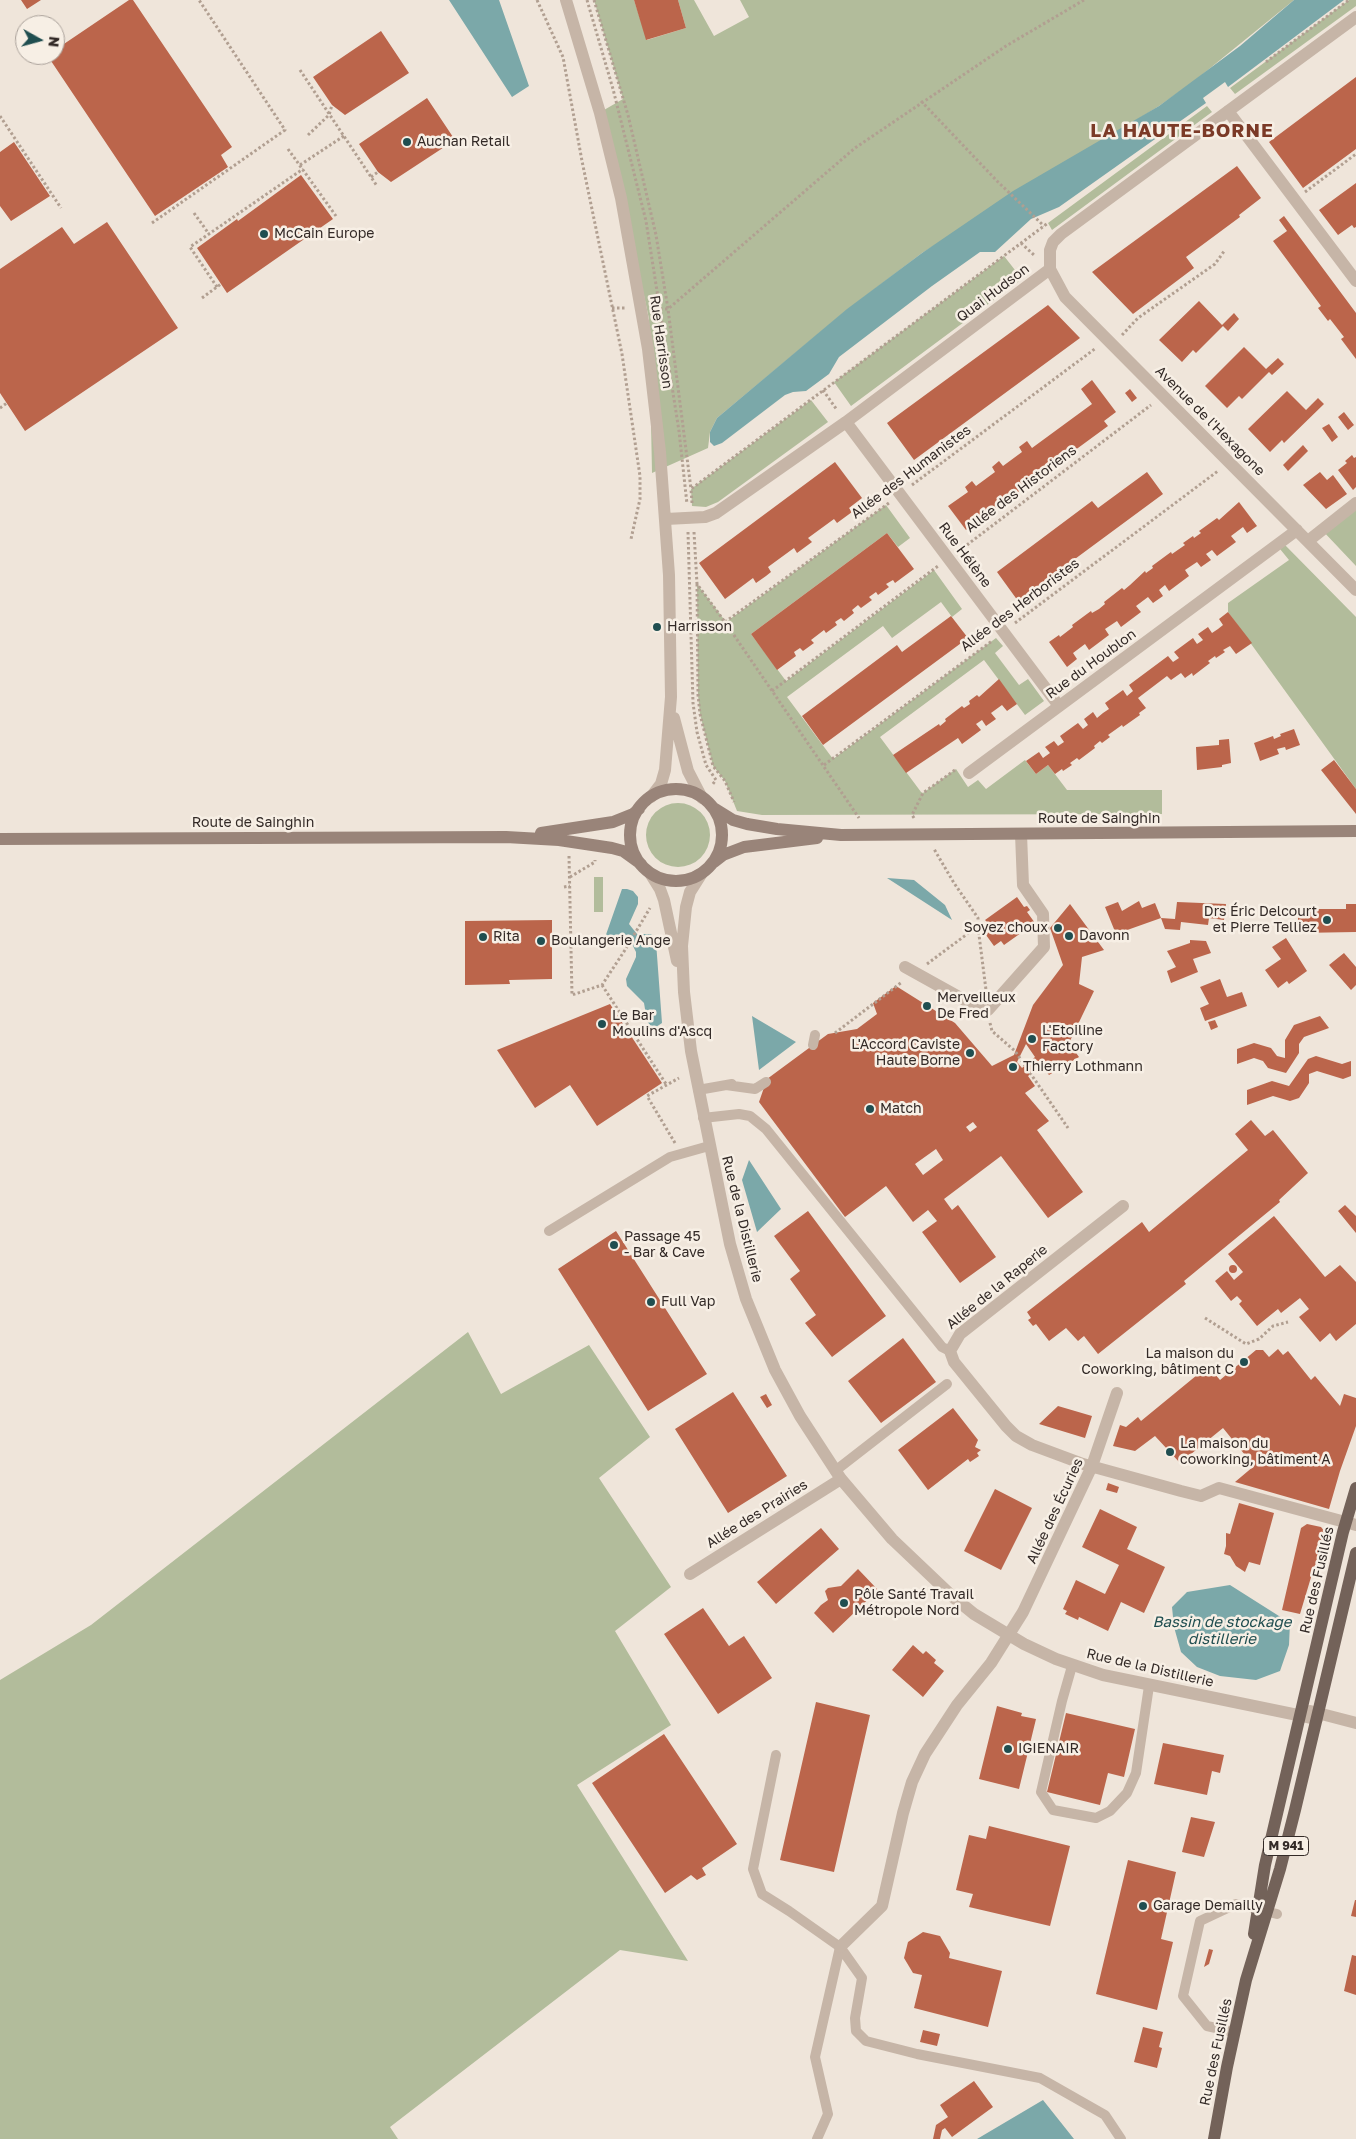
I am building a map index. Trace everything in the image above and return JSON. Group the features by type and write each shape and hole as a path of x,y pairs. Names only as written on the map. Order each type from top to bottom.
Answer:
{"main road":[{"name":"Rue des Fusillés","path":"1267,1912 1265,1865 1351,1524 1356,1488"},
{"name":"Rue des Fusillés","path":"1214,2139 1234,2032 1248,1971 1267,1912 1295,1810 1356,1553"}],"street":[{"name":"Rue Harrisson","path":"566,0 598,104 614,168 641,308 656,419 666,519 671,697 665,770 661,784 651,798"},
{"name":"Quai Hudson","path":"666,519 705,516 728,506 846,422 1050,269 1050,250 1061,234 1356,17"},
{"path":"1228,111 1356,281"},
{"name":"Avenue de l'Hexagone","path":"1050,269 1065,297 1356,590"},
{"name":"Rue Hélène","path":"846,422 1059,706"},
{"path":"1308,541 1356,503"},
{"name":"Rue du Houblon","path":"969,773 1297,530"},
{"name":"Rue Harrisson","path":"671,697 680,748 688,771 702,798"},
{"path":"677,790 690,792 702,798 712,807 719,819 722,832 719,852 712,864 702,873 690,879 676,881 663,879 650,873 640,864 632,845 631,832 634,818 641,807 651,798 664,792 677,790"},
{"name":"Route de Sainghin","path":"506,837 613,822 633,814 641,807"},
{"name":"Route de Sainghin","path":"712,807 733,820 747,824 777,829 842,835 1356,832"},
{"path":"910,970 977,1007 988,1010 1044,947 1043,914 1023,885 1021,834"},
{"name":"Route de Sainghin","path":"712,864 723,855 744,847 842,835"},
{"name":"Route de Sainghin","path":"0,839 506,837 558,840 612,848 623,851 640,864"},
{"name":"Rue de la Distillerie","path":"650,873 660,889 664,900 684,992"},
{"name":"Rue de la Distillerie","path":"702,873 690,892 686,907 682,946 684,992 687,1028 703,1118 730,1244 754,1320 785,1389 816,1443 838,1475 888,1535 916,1563 965,1606 1009,1636 1072,1666 1103,1675 1149,1686 1318,1716"},
{"name":"Allée de la Raperie","path":"1123,1206 960,1334 950,1351 954,1362 1006,1426 1016,1436 1032,1446 1092,1466 1202,1496 1219,1488 1351,1524"},
{"name":"Allée des Écuries","path":"840,1947 882,1906 903,1813 912,1782 924,1754 951,1713 991,1663 1009,1636 1037,1584 1092,1466 1116,1393"},
{"name":"Allée des Prairies","path":"690,1574 838,1475"},
{"path":"1318,1716 1356,1723"}],"lane":[{"path":"698,1090 731,1084 755,1089 766,1082"},
{"path":"703,1118 739,1114 750,1116 766,1129 942,1347 950,1351"},
{"path":"548,1231 670,1157 709,1146"},
{"path":"838,1475 947,1384"},
{"path":"1072,1666 1041,1792 1054,1810 1096,1818 1110,1811 1127,1793 1136,1773 1149,1686"},
{"path":"776,1755 753,1869 762,1894 840,1947 862,1978 855,2018 856,2031 866,2041 917,2054 1040,2078 1105,2115 1121,2139"},
{"path":"1234,2032 1207,2026 1183,1996 1200,1921 1236,1904 1267,1912"},
{"path":"817,2139 828,2114 815,2056 840,1947"}],"path":[{"path":"152,223 285,130 199,0"},
{"path":"537,0 563,58 622,354 640,476 640,499 631,539"},
{"name":"Rue Harrisson","path":"594,0 628,115 656,236 668,309 691,489 697,584 698,695 700,714 713,766 725,781 737,811"},
{"path":"612,308 668,309 855,148 1006,46 1084,0"},
{"path":"300,70 377,186"},
{"path":"921,102 998,182 1044,226"},
{"path":"308,135 329,115 332,105"},
{"path":"0,116 61,208"},
{"path":"300,166 344,136"},
{"path":"288,149 336,216"},
{"path":"1295,200 1356,154"},
{"path":"202,298 219,285 190,247 303,170"},
{"path":"371,177 378,172"},
{"path":"194,212 209,234"},
{"name":"Allée des Humanistes","path":"725,622 1111,342 1138,318 1215,264 1225,250"},
{"path":"691,489 1004,256"},
{"path":"823,390 846,422"},
{"name":"Allée des Historiens","path":"772,691 1164,396"},
{"path":"0,408 7,403"},
{"name":"Allée des Herboristes","path":"824,765 1230,462"},
{"path":"697,584 859,818"},
{"path":"914,818 912,814 923,793 958,768 969,773"},
{"path":"934,849 978,918 992,1032 1015,1052 1068,1128"},
{"path":"569,852 572,995 602,984 655,900"},
{"path":"570,877 595,862 596,854"},
{"path":"564,887 570,886"},
{"path":"835,1033 910,970 978,926"},
{"path":"602,984 666,1084"},
{"path":"679,1078 647,1096 682,1154"},
{"path":"1205,1318 1246,1344 1259,1339 1272,1326 1288,1322"}],"green space":[{"path":"594,0 634,0 647,40 686,28 678,0 694,0 714,36 749,17 740,0 1294,0 1193,82 1159,106 922,253 847,310 717,418 710,432 708,448 652,473 649,319 604,110 623,99"},
{"path":"1349,0 1356,0 1356,6 1235,94 1230,88"},
{"path":"1207,106 1212,112 1052,230 1048,223"},
{"path":"1004,256 1022,279 851,406 834,382"},
{"path":"811,400 828,422 718,502 706,507 692,506 691,489"},
{"path":"1356,503 1356,566 1321,529"},
{"path":"886,505 910,538 898,547 887,533 751,634 786,681 934,570 962,609 952,617 941,602 892,638 883,626 787,697 833,759 996,638 1003,646 995,653 1019,685 1028,679 1044,701 1025,715 984,660 880,737 921,792 923,793 956,769 968,787 978,780 986,789 1025,760 1036,774 1048,765 1067,790 1162,790 1162,814 762,815 737,811 725,781 713,766 700,714 698,695 697,584 726,622"},
{"path":"1285,545 1356,617 1356,789 1228,612 1228,603 1289,560 1280,549"},
{"path":"672,803 684,803 701,812 708,823 710,835 708,847 701,858 684,867 672,867 660,862 651,853 646,841 646,829 651,817 660,808"},
{"path":"594,877 603,877 603,912 594,912"},
{"path":"468,1332 501,1394 589,1345 650,1437 599,1478 671,1587 615,1631 671,1725 577,1785 688,1961 620,1950 390,2127 398,2139 0,2139 0,1680 91,1625"}],"water":[{"path":"449,0 499,0 529,86 512,97"},
{"path":"1294,0 1344,0 1228,87 1225,82 1203,98 1206,103 1059,207 1031,219 995,252 980,252 932,286 839,357 829,374 806,391 785,395 722,443 714,446 710,442 710,432 717,418 847,309 922,253 1013,191 1159,106 1240,46"},
{"path":"887,878 914,880 945,905 952,920"},
{"path":"622,889 633,891 638,897 638,904 629,924 637,934 651,934 656,942 662,1023 656,1027 651,1027 647,1021 644,1003 627,986 626,979 636,957 633,946 614,938 605,946 602,946"},
{"path":"752,1016 796,1042 759,1070"},
{"path":"749,1160 781,1209 757,1232 742,1180"},
{"name":"Bassin de stockage distillerie","path":"1230,1585 1290,1623 1289,1645 1280,1671 1256,1680 1220,1676 1197,1667 1181,1652 1174,1627 1172,1607 1187,1592"},
{"path":"1043,2100 1074,2139 977,2139"}],"building":[{"path":"21,0 41,0 27,9"},
{"path":"129,0 133,0 232,147 221,155 228,167 155,216 54,65 65,65 65,43"},
{"path":"634,0 678,0 686,28 646,40"},
{"path":"381,31 409,73 345,115 332,105 313,77"},
{"path":"1356,77 1356,149 1303,188 1269,142"},
{"name":"Auchan Retail","path":"427,98 455,140 391,182 378,172 359,144"},
{"path":"14,142 50,196 11,221 0,206 0,152"},
{"path":"1237,166 1261,198 1239,215 1240,217 1186,257 1194,268 1133,314 1092,272"},
{"name":"McCain Europe","path":"301,175 333,219 227,293 197,248"},
{"path":"1356,183 1356,227 1354,228 1352,225 1338,235 1319,210"},
{"path":"1284,216 1356,313 1356,359 1341,339 1344,337 1330,319 1328,321 1318,308 1321,306 1273,241 1287,231 1279,220"},
{"path":"107,222 178,328 25,431 0,393 0,269 62,227 74,244"},
{"path":"1199,301 1222,325 1234,313 1239,319 1228,331 1223,326 1196,353 1193,350 1182,362 1159,340"},
{"path":"1048,305 1080,338 914,460 887,423"},
{"path":"1244,347 1266,369 1278,358 1284,364 1272,375 1269,372 1242,399 1239,396 1227,408 1205,386"},
{"path":"1092,380 1116,412 1104,421 1108,426 966,530 948,506 968,492 965,487 972,481 976,486 995,472 992,467 999,461 1003,466 1022,452 1019,447 1027,441 1032,448 1092,404 1081,389"},
{"path":"1130,389 1137,398 1132,402 1125,393"},
{"path":"1287,391 1306,410 1318,398 1324,404 1284,443 1282,440 1270,452 1248,429"},
{"path":"1344,412 1354,425 1348,430 1338,417"},
{"path":"1329,424 1338,437 1332,442 1322,428"},
{"path":"1303,445 1308,451 1288,471 1283,465"},
{"path":"1352,455 1354,458 1356,457 1356,487 1353,490 1338,470 1347,463 1345,461"},
{"path":"835,462 862,498 849,508 852,512 837,523 834,519 808,538 812,542 797,553 794,548 768,567 771,572 766,576 756,583 753,578 725,599 699,563"},
{"path":"1147,472 1163,494 1018,601 997,572 1092,501 1098,508"},
{"path":"1320,472 1327,480 1333,475 1347,494 1326,509 1303,485"},
{"path":"1239,502 1257,526 1247,533 1243,527 1231,536 1236,542 1217,556 1212,550 1206,554 1211,560 1201,567 1197,562 1185,570 1189,576 1169,591 1165,585 1159,590 1163,596 1153,603 1148,597 1136,606 1141,612 1121,627 1117,621 1105,629 1109,635 1089,650 1085,644 1073,653 1077,659 1067,667 1049,642 1059,635 1060,637 1091,611 1092,613 1099,609 1105,604 1104,602 1122,588 1124,590 1145,571 1146,573 1153,568 1152,566 1171,552 1172,554 1185,545 1183,543 1201,533 1199,531 1217,518 1219,520"},
{"path":"887,533 914,569 895,583 893,580 886,584 889,587 878,595 876,592 869,597 872,600 861,608 858,605 852,610 854,613 844,621 841,618 835,622 837,625 826,633 824,630 811,640 814,643 803,651 800,648 794,652 796,656 777,670 751,634"},
{"path":"1228,612 1252,643 1236,654 1230,646 1223,650 1225,652 1208,661 1210,663 1193,676 1192,673 1185,678 1181,673 1171,680 1167,676 1138,698 1146,708 1139,713 1140,715 1108,735 1110,737 1102,743 1100,741 1094,746 1095,748 1079,760 1077,758 1070,763 1072,765 1063,771 1062,769 1055,774 1048,765 1036,774 1026,761 1039,752 1043,758 1050,753 1045,747 1054,741 1058,746 1064,742 1060,736 1078,723 1083,729 1088,725 1084,719 1093,712 1097,718 1109,709 1105,703 1123,690 1127,696 1133,691 1129,685 1168,656 1173,662 1179,658 1174,652 1193,638 1197,644 1203,640 1198,634 1208,627 1212,633 1218,629 1223,625 1219,619"},
{"path":"951,616 968,638 823,745 802,716 897,645 902,652"},
{"path":"999,679 1017,704 1007,711 1002,705 991,713 996,719 986,726 982,720 976,724 981,730 962,744 958,738 906,773 893,755 939,724 940,726 946,721 945,719 962,706 964,708 970,704 969,701 977,695 979,697"},
{"path":"1294,729 1300,745 1286,750 1285,747 1277,749 1279,754 1260,761 1254,743 1273,736 1274,739 1281,736 1280,734"},
{"path":"1229,739 1231,763 1222,765 1222,767 1197,770 1196,747 1219,745 1219,740"},
{"path":"1334,760 1356,789 1356,814 1321,770"},
{"path":"1017,897 1024,907 1027,906 1030,910 1027,912 1035,923 1004,945 1001,941 994,946 981,928 988,923 985,920"},
{"path":"1139,901 1142,908 1155,903 1161,918 1116,934 1105,907 1118,902 1122,911"},
{"path":"1177,902 1226,904 1224,920 1209,918 1208,925 1181,922 1180,930 1165,929 1161,918 1175,919"},
{"path":"1070,904 1104,950 1082,957 1079,984 1094,991 1069,1043 1079,1057 1049,1075 1041,1065 1028,1076 1035,1086 1025,1093 1049,1121 1037,1130 1083,1192 1048,1218 1001,1156 944,1199 952,1210 958,1205 996,1257 960,1283 922,1232 937,1221 928,1210 913,1222 886,1186 845,1217 759,1102 767,1079 828,1034 857,1029 877,1014 873,1003 896,986 955,1023 992,1066 1014,1055 1033,1005 1063,965 1050,928","holes":["1026,1044 1035,1057 1022,1068 1017,1062","973,1122 977,1127 970,1132 966,1127","936,1149 943,1160 923,1175 915,1164"]},
{"name":"Drs Éric Delcourt et Pierre Telliez","path":"1346,904 1356,904 1356,932 1298,933 1298,909 1346,909"},
{"path":"552,920 552,979 509,980 510,984 465,985 465,921"},
{"path":"1286,938 1307,971 1289,984 1287,981 1278,988 1265,970 1281,959 1272,947"},
{"path":"1190,940 1206,941 1211,953 1193,959 1198,972 1171,983 1167,971 1176,967 1167,951 1190,943"},
{"path":"1344,953 1356,967 1356,985 1351,990 1329,965"},
{"path":"1220,979 1227,997 1242,992 1247,1006 1205,1021 1200,1008 1209,1004 1200,987"},
{"path":"610,1004 662,1083 597,1126 570,1085 535,1108 497,1050"},
{"path":"1320,1016 1329,1028 1304,1037 1299,1044 1299,1053 1286,1073 1268,1068 1263,1061 1254,1058 1237,1064 1237,1049 1254,1043 1271,1048 1277,1056 1285,1058 1285,1040 1294,1025"},
{"path":"1215,1020 1218,1027 1211,1030 1208,1022"},
{"path":"1316,1056 1342,1064 1351,1061 1351,1076 1343,1079 1317,1071 1309,1074 1309,1083 1299,1098 1290,1101 1273,1096 1247,1105 1247,1090 1272,1081 1289,1086 1308,1059"},
{"path":"1251,1120 1265,1136 1273,1130 1308,1173 1279,1200 1280,1202 1184,1281 1186,1284 1098,1354 1084,1336 1078,1341 1066,1328 1049,1341 1036,1324 1033,1326 1028,1320 1031,1318 1027,1312 1142,1222 1149,1232 1248,1150 1235,1134"},
{"path":"1345,1205 1356,1216 1356,1233 1338,1211"},
{"path":"808,1211 886,1316 832,1357 805,1323 816,1315 790,1279 800,1271 774,1236"},
{"path":"1274,1216 1325,1277 1340,1265 1356,1282 1356,1324 1336,1341 1330,1333 1320,1342 1299,1317 1309,1309 1300,1298 1281,1313 1278,1309 1257,1326 1239,1304 1242,1301 1237,1296 1231,1301 1215,1281 1227,1271 1234,1280 1243,1272 1228,1254"},
{"path":"616,1231 707,1374 648,1411 558,1269"},
{"path":"1233,1265 1237,1269 1233,1273 1229,1269"},
{"path":"903,1338 936,1382 881,1423 848,1381"},
{"path":"1278,1349 1283,1355 1288,1351 1311,1380 1315,1376 1340,1406 1344,1394 1356,1398 1356,1426 1329,1509 1235,1482 1254,1466 1223,1428 1180,1463 1155,1436 1135,1451 1113,1446 1120,1425 1126,1427 1138,1417 1141,1421 1208,1366 1220,1380 1256,1350 1263,1350 1269,1357"},
{"path":"733,1392 787,1476 728,1513 675,1429"},
{"path":"766,1394 772,1405 767,1408 760,1397"},
{"path":"1058,1406 1092,1416 1085,1438 1039,1424"},
{"path":"953,1408 978,1440 975,1447 981,1450 977,1453 979,1456 970,1462 968,1459 928,1490 898,1450"},
{"path":"1108,1483 1119,1487 1117,1493 1106,1490"},
{"path":"995,1489 1032,1508 1001,1570 964,1551"},
{"path":"1239,1503 1274,1513 1260,1565 1249,1562 1245,1572 1236,1566 1230,1556 1224,1554 1226,1533 1230,1534"},
{"path":"1100,1509 1137,1527 1127,1549 1165,1567 1144,1613 1121,1602 1108,1631 1079,1617 1078,1620 1065,1614 1067,1611 1063,1609 1076,1580 1105,1594 1119,1565 1082,1547"},
{"path":"1307,1524 1321,1527 1325,1532 1315,1574 1312,1574 1300,1614 1282,1610 1301,1528"},
{"path":"821,1528 839,1549 776,1604 757,1582"},
{"name":"Pôle Santé Travail Métropole Nord","path":"858,1569 878,1590 833,1633 814,1613 828,1600 825,1591 828,1588 841,1586"},
{"path":"703,1608 729,1646 744,1636 772,1678 718,1714 664,1634"},
{"path":"913,1645 923,1654 926,1651 936,1660 934,1663 944,1671 923,1697 892,1670"},
{"path":"816,1702 870,1715 834,1872 780,1860"},
{"name":"IGIENAIR","path":"997,1706 1022,1713 1021,1716 1036,1719 1019,1789 979,1779"},
{"path":"1066,1713 1135,1729 1124,1777 1108,1773 1100,1805 1047,1792"},
{"path":"664,1734 737,1844 702,1868 706,1875 697,1880 691,1875 665,1893 592,1783"},
{"path":"1163,1743 1224,1755 1220,1773 1212,1771 1207,1795 1154,1784"},
{"path":"1191,1817 1215,1822 1204,1857 1182,1852"},
{"path":"989,1826 1070,1846 1050,1926 969,1907 973,1894 956,1890 969,1835 986,1839"},
{"name":"Garage Demailly","path":"1128,1860 1176,1872 1161,1939 1173,1942 1157,2010 1096,1994"},
{"path":"1356,1900 1356,1917 1351,1916"},
{"path":"923,1932 940,1936 950,1953 949,1958 1002,1971 988,2027 914,2008 922,1975 913,1973 904,1958 908,1942"},
{"path":"1209,1949 1213,1950 1209,1964 1204,1967"},
{"path":"1352,1955 1356,1956 1356,1995 1344,1991"},
{"path":"1143,2027 1163,2032 1159,2047 1162,2048 1157,2068 1134,2062"},
{"path":"923,2030 940,2034 937,2046 920,2042"},
{"path":"974,2081 993,2107 952,2137 945,2128 942,2130 940,2139 933,2139 936,2125 948,2117 940,2105"}],"place":[{"name":"Auchan Retail","path":"407,142"},
{"name":"McCain Europe","path":"264,234"},
{"name":"Harrisson","path":"657,627"},
{"name":"Drs Éric Delcourt et Pierre Telliez","path":"1327,920"},
{"name":"Soyez choux","path":"1058,928"},
{"name":"Davonn","path":"1069,936"},
{"name":"Rita","path":"483,937"},
{"name":"Boulangerie Ange","path":"541,941"},
{"name":"Merveilleux De Fred","path":"927,1006"},
{"name":"Le Bar Moulins d'Ascq","path":"602,1024"},
{"name":"L'Etoiline Factory","path":"1032,1039"},
{"name":"L'Accord Caviste Haute Borne","path":"970,1053"},
{"name":"Thierry Lothmann","path":"1013,1067"},
{"name":"Match","path":"870,1109"},
{"name":"Passage 45 - Bar & Cave","path":"614,1245"},
{"name":"Full Vap","path":"651,1302"},
{"name":"La maison du Coworking, bâtiment C","path":"1244,1362"},
{"name":"La maison du coworking, bâtiment A","path":"1170,1452"},
{"name":"Pôle Santé Travail Métropole Nord","path":"844,1603"},
{"name":"IGIENAIR","path":"1008,1749"},
{"name":"Garage Demailly","path":"1143,1906"}],"district":[{"name":"LA HAUTE-BORNE","path":"1182,131"}]}
